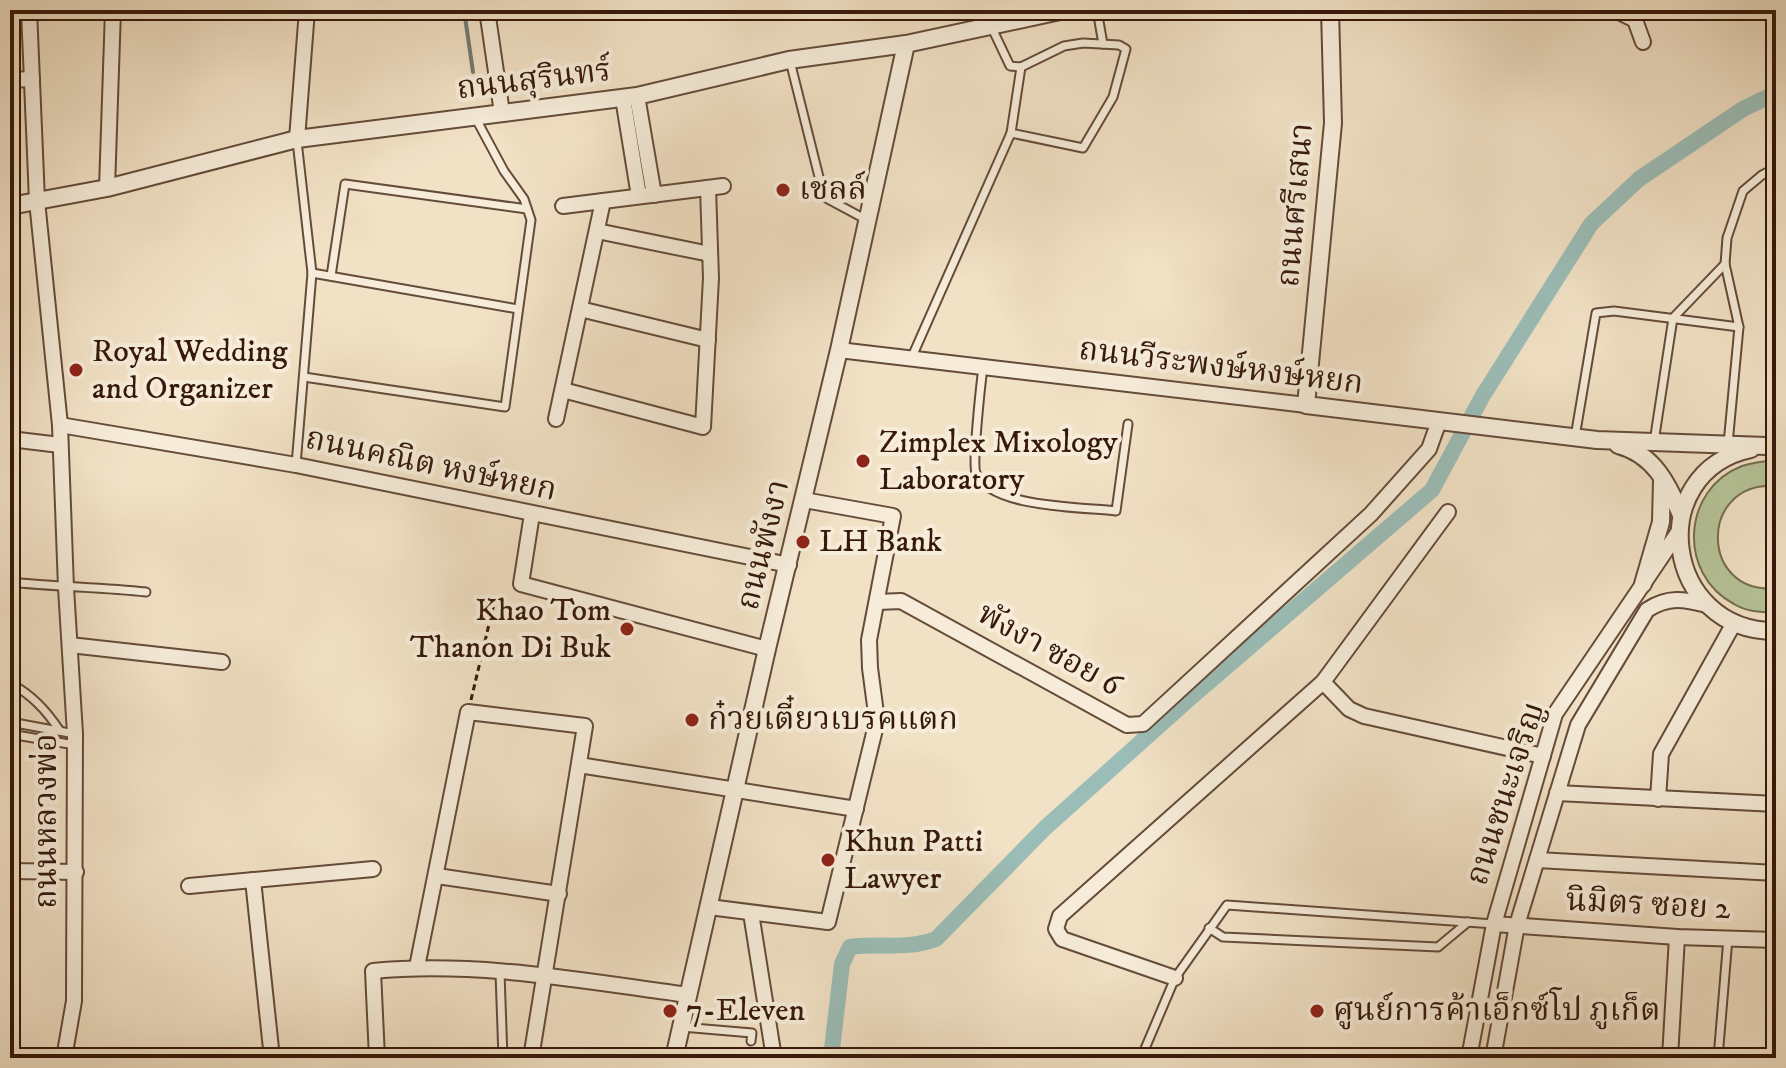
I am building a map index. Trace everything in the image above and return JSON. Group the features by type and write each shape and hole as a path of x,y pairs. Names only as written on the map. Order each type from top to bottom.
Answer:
{"street":[{"name":"ถนนหลวงพ่อ","path":"29,10 37,201 60,425 75,739 74,1001 64,1058"},
{"path":"107,188 113,10"},
{"path":"297,139 307,10"},
{"path":"487,10 502,113"},
{"name":"ถนนสุรินทร์","path":"10,206 107,188 297,139 630,97 789,60 906,44 1065,10"},
{"path":"1318,10 1332,30"},
{"name":"ถนนศรีเสนา","path":"1306,405 1333,123 1330,10"},
{"path":"1615,10 1635,20 1643,42"},
{"name":"ถนนพังงา","path":"674,1058 839,350 906,44"},
{"path":"10,80 32,79"},
{"path":"630,97 647,196"},
{"path":"563,206 715,187 703,427 563,390"},
{"path":"556,419 603,201"},
{"path":"597,231 710,254"},
{"path":"580,309 708,340"},
{"name":"ถนนวีระพงษ์หงษ์หยก","path":"839,350 1597,440 1771,446"},
{"name":"พังงา ซอย 6","path":"877,602 901,601 1127,725 1143,724 1371,514 1429,449 1444,421"},
{"name":"ถนนคณิต หงษ์หยก","path":"60,425 296,465 789,565"},
{"path":"10,439 60,445"},
{"name":"ถนนวีระพงษ์หงษ์หยก","path":"1597,440 1628,448 1646,457 1662,476 1680,523 1680,553 1690,581 1707,605"},
{"path":"1680,523 1690,495 1708,471 1739,451 1771,446"},
{"path":"1643,584 1661,522 1662,476"},
{"path":"709,907 828,922 877,721 869,640 893,516 804,500"},
{"path":"1175,978 1062,939 1056,929 1060,916 1323,682 1448,512"},
{"path":"532,514 521,584 767,649"},
{"name":"ถนนชนะเจริญ","path":"1469,1058 1494,924 1555,714 1643,584 1680,523"},
{"name":"ถนนชนะเจริญ","path":"1493,1058 1517,925 1578,725 1647,610 1662,600 1684,599 1707,605"},
{"path":"1707,605 1734,623 1776,633"},
{"path":"1658,799 1661,754 1734,623"},
{"path":"70,645 222,662"},
{"path":"1323,682 1349,709 1364,716 1543,756"},
{"path":"417,967 468,712 585,726 531,1058"},
{"path":"579,765 856,809"},
{"path":"1557,793 1776,804"},
{"path":"1537,860 1776,873"},
{"path":"189,886 373,869"},
{"path":"10,871 76,872"},
{"path":"437,876 559,894"},
{"path":"253,880 272,1058"},
{"path":"751,913 774,1058"},
{"name":"นิมิตร ซอย 2","path":"1494,924 1677,937 1776,940"},
{"path":"1670,1058 1677,937"},
{"path":"377,1058 373,971 417,967 546,976 688,995"},
{"path":"10,1057 17,1058"}],"lane":[{"path":"1097,10 1103,44"},
{"path":"991,26 1010,66 1021,67 1064,46 1083,43 1119,45 1126,49 1113,97 1083,148 1011,133"},
{"path":"789,60 824,197 867,220"},
{"path":"911,359 1011,133 1021,67"},
{"path":"304,377 505,407 531,220 524,199 504,171 474,115"},
{"path":"296,465 312,273 297,139"},
{"path":"1728,444 1739,327 1725,264 1727,238 1743,191 1776,168"},
{"path":"331,276 345,184 527,209"},
{"path":"1654,442 1673,318 1725,264"},
{"path":"312,273 518,309"},
{"path":"1575,437 1596,313 1614,311 1739,327"},
{"path":"983,367 975,471 987,488 1010,498 1116,511 1128,424"},
{"path":"10,582 146,592"},
{"path":"10,683 25,691 45,709 60,731"},
{"path":"10,722 60,731 75,739"},
{"path":"10,734 75,739"},
{"path":"1141,1058 1175,978 1227,905 1494,924"},
{"path":"1209,928 1223,937 1438,947 1468,922"},
{"path":"1718,1058 1728,938"},
{"path":"500,973 503,1058"},
{"path":"681,1027 752,1033 751,1041"}],"path":[{"path":"468,712 495,599"}],"green space":[{"path":"1776,462 1776,486 1750,489 1732,501 1721,518 1718,538 1722,558 1733,575 1751,586 1776,588 1776,613 1744,609 1716,590 1703,573 1696,553 1694,532 1698,512 1707,493 1722,477 1742,466"}],"waterway":[{"path":"464,10 473,72"},
{"path":"831,1058 842,964 850,947 904,945 936,939 1045,828 1189,699 1432,490 1482,397 1591,224 1639,179 1743,109 1776,93"}],"place":[{"name":"เชลล์","path":"783,190"},
{"name":"Royal Wedding and Organizer","path":"76,370"},
{"name":"Zimplex Mixology Laboratory","path":"863,461"},
{"name":"LH Bank","path":"803,542"},
{"name":"Khao Tom Thanon Di Buk","path":"627,629"},
{"name":"ก๋วยเตี๋ยวเบรคแตก","path":"692,720"},
{"name":"Khun Patti Lawyer","path":"828,860"},
{"name":"7-Eleven","path":"670,1011"},
{"name":"ศูนย์การค้าเอ็กซ์โป ภูเก็ต","path":"1317,1011"}]}
